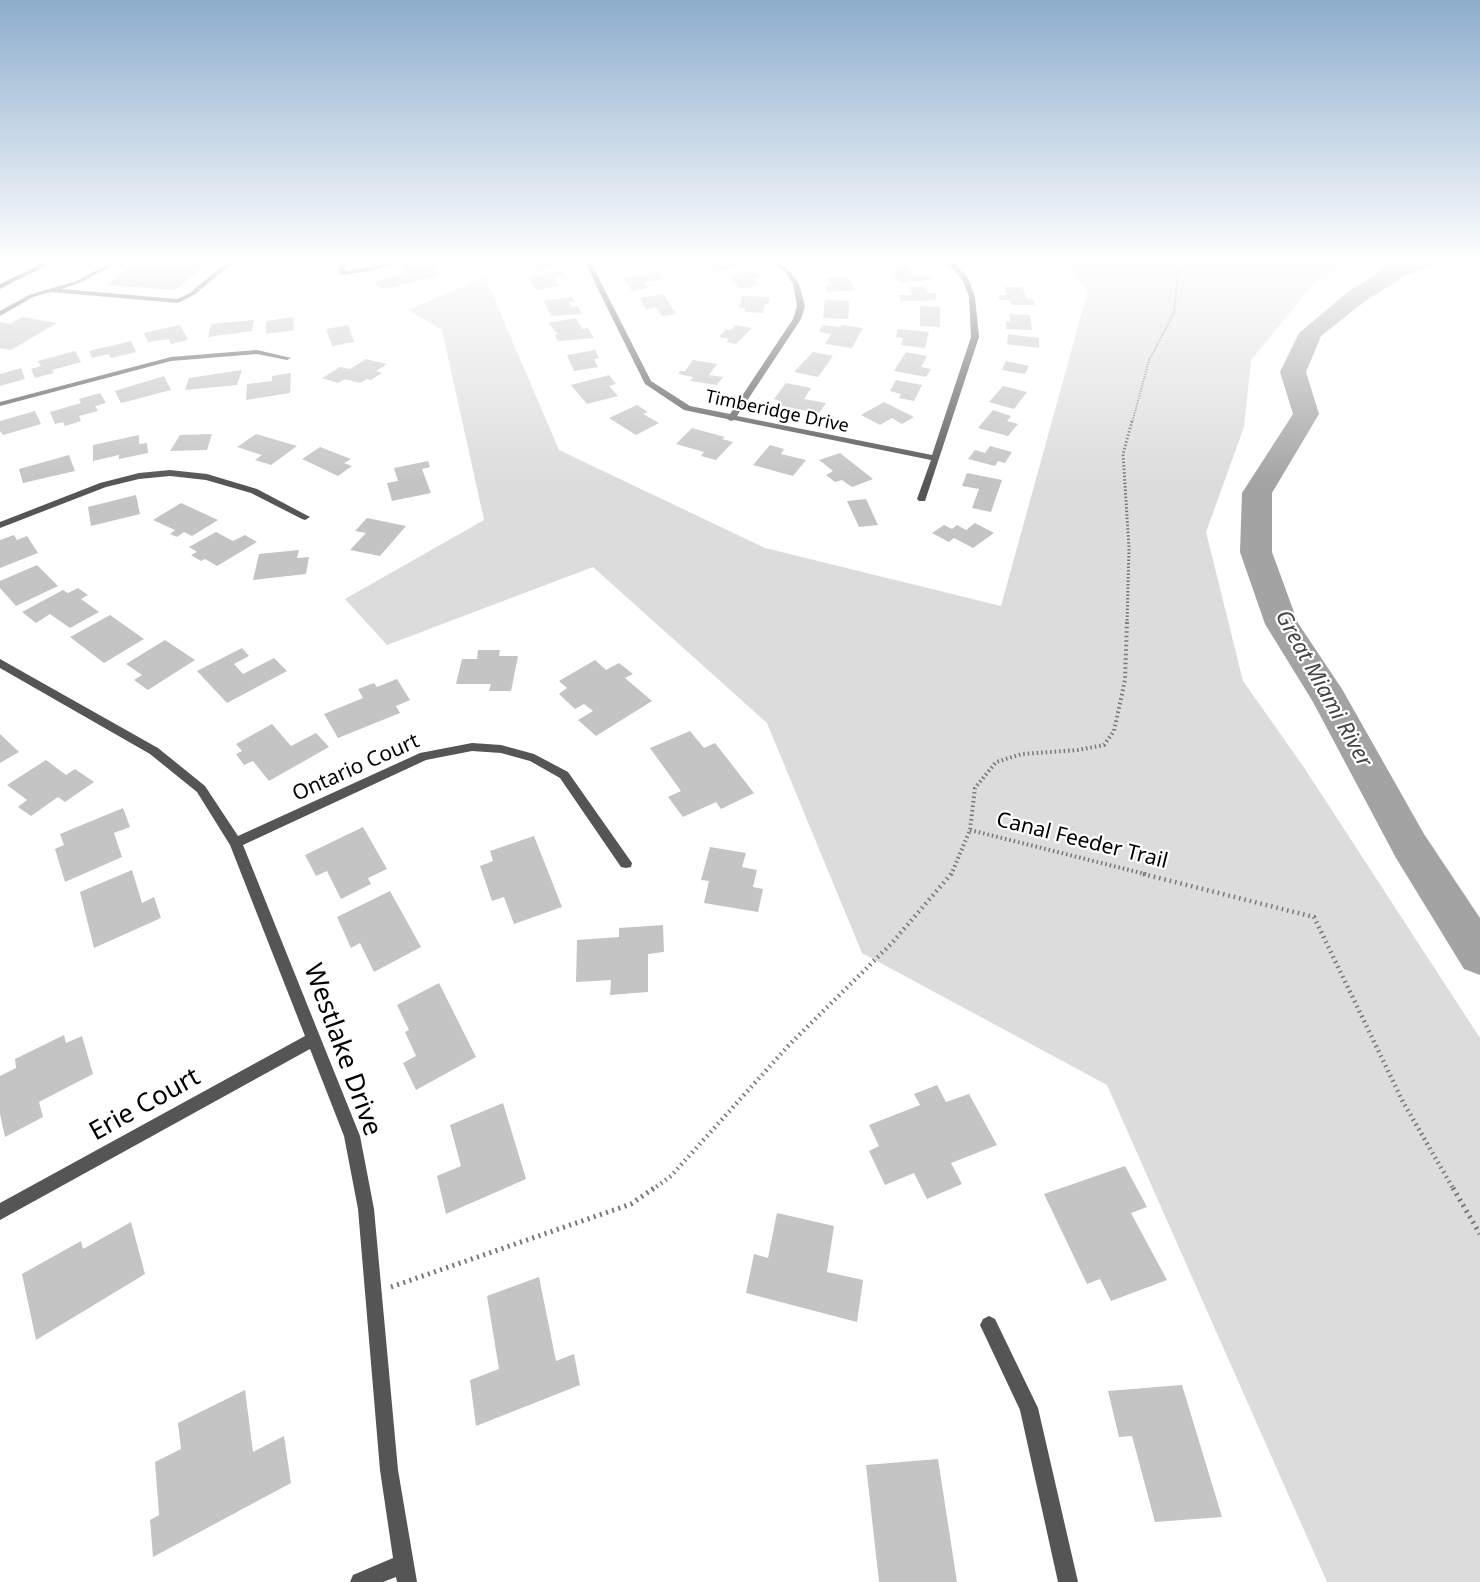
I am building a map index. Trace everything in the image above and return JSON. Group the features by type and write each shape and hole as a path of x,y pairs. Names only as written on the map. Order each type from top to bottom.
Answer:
{"street":[{"name":"Timberidge Drive","path":"624,335 648,382 687,408 732,419 935,458"},
{"path":"732,419 787,335"},
{"path":"922,499 975,335"},
{"path":"0,404 171,359 257,352 287,358"},
{"path":"0,525 103,485 139,476 170,473 207,477 254,491 305,518"},
{"name":"Westlake Drive","path":"0,663 154,751 201,789 236,843 352,1136 366,1209 389,1470 406,1573"},
{"name":"Ontario Court","path":"236,843 424,756 472,747 501,749 534,758 564,775 596,817 626,863"},
{"name":"Erie Court","path":"0,1212 314,1039"},
{"path":"989,1325 1029,1408 1068,1582"},
{"path":"360,1582 406,1573"}],"path":[{"name":"Canal Feeder Trail","path":"1162,335 1149,360 1123,454 1129,548 1125,668 1114,731 1104,745 1078,750 1022,753 996,762 975,788 970,830 1314,917 1402,1102 1480,1234"},
{"path":"374,1294 631,1204 671,1176 789,1045 892,943 950,877 970,830"}],"shaded area":[{"path":"443,335 510,335 559,450 765,548 1001,606 1076,335 1272,335 1251,360 1244,427 1206,532 1243,681 1303,766 1480,1038 1480,1582 1327,1582 1107,1085 862,953 767,723 593,567 387,645 345,599 484,520"}],"building":[{"path":"0,335 37,335 11,350 0,348"},
{"path":"145,335 185,335 188,340 171,344 169,339 148,342"},
{"path":"328,335 351,335 354,342 332,346"},
{"path":"555,335 592,335 594,338 558,341"},
{"path":"721,335 745,335 736,344 726,342 729,339 719,337"},
{"path":"831,335 859,335 852,348 825,344"},
{"path":"897,335 928,335 925,348 901,345 903,338 896,337"},
{"path":"1008,335 1039,338 1039,348 1007,344"},
{"path":"131,341 136,352 111,358 109,354 92,358 89,351"},
{"path":"595,350 599,358 594,359 598,367 574,371 567,355"},
{"path":"75,351 81,362 52,370 54,373 35,378 31,369 41,366 38,361"},
{"path":"813,352 833,356 818,377 794,372"},
{"path":"906,352 927,356 921,367 931,369 926,377 894,371"},
{"path":"366,359 387,364 376,371 382,373 371,380 367,379 360,383 345,379 338,383 322,378 340,367 350,369"},
{"path":"693,360 717,364 709,375 723,377 717,385 690,381 693,377 678,374 680,371 685,371"},
{"path":"1006,361 1029,366 1025,374 1002,370"},
{"path":"21,368 25,379 0,386 0,374"},
{"path":"242,370 237,385 185,390 189,378"},
{"path":"291,373 290,393 246,400 247,384 272,381 272,376"},
{"path":"609,375 616,384 609,386 618,396 587,404 571,385"},
{"path":"164,376 171,390 121,403 115,391"},
{"path":"896,380 922,385 914,401 899,398 901,394 890,391"},
{"path":"786,383 811,388 804,399 826,403 819,413 776,405 780,401 774,399"},
{"path":"1003,386 1027,392 1014,409 989,402"},
{"path":"100,393 106,403 95,406 98,411 79,416 81,421 65,426 63,422 55,424 50,412 81,403 79,399"},
{"path":"884,402 914,417 902,424 892,418 880,425 861,415"},
{"path":"637,405 648,412 643,414 659,423 636,435 609,418"},
{"path":"993,410 1011,416 1007,421 1018,424 1008,436 978,428"},
{"path":"35,411 41,424 3,435 0,431 0,421"},
{"path":"692,428 725,437 722,439 733,442 716,460 701,456 704,452 676,444"},
{"path":"212,434 207,450 170,451 180,435"},
{"path":"256,434 297,446 271,465 255,460 262,455 237,447"},
{"path":"139,435 139,444 147,443 148,453 119,459 119,455 93,461 93,445"},
{"path":"770,445 784,449 781,454 806,460 793,476 753,465"},
{"path":"990,446 1012,452 1005,463 998,461 995,466 968,459 975,450 985,453"},
{"path":"320,447 351,459 344,463 352,466 338,476 302,459"},
{"path":"840,453 873,479 852,487 842,480 835,482 826,475 833,471 819,460"},
{"path":"69,455 75,471 23,483 19,469"},
{"path":"428,461 430,467 422,469 431,493 392,501 387,483 398,481 394,468"},
{"path":"967,473 1002,480 991,512 972,508 979,489 962,486"},
{"path":"136,495 140,514 91,526 88,507"},
{"path":"866,499 878,525 859,527 847,501"},
{"path":"181,503 218,520 192,536 184,532 177,537 170,534 175,530 153,520"},
{"path":"367,518 406,526 380,556 350,550 366,533 355,531"},
{"path":"975,523 994,533 973,548 954,538 949,542 932,533 944,525 952,529 957,525 966,530"},
{"path":"216,532 233,541 245,535 257,542 217,566 191,555 197,552 189,547"},
{"path":"14,535 17,540 27,536 38,553 0,568 0,540"},
{"path":"299,550 297,558 309,557 306,574 253,580 259,554"},
{"path":"37,565 58,586 16,606 0,588 0,581"},
{"path":"78,588 88,595 81,599 99,612 70,628 50,614 36,623 22,612 63,590 68,593"},
{"path":"110,615 144,639 104,663 70,637"},
{"path":"165,640 195,660 148,690 134,680 142,675 126,664"},
{"path":"242,648 249,656 234,664 243,674 274,658 287,671 227,703 197,671"},
{"path":"478,650 500,650 499,656 518,656 511,691 489,691 491,684 456,684 462,659 477,659"},
{"path":"595,660 606,670 619,663 633,674 625,678 652,701 596,736 578,720 593,711 584,704 575,709 559,694 567,688 559,681"},
{"path":"397,679 410,700 396,706 400,713 338,738 324,714 363,698 358,689 374,683 377,687"},
{"path":"272,724 291,746 316,733 329,747 269,781 253,761 244,765 236,754 242,751 236,744"},
{"path":"690,731 704,748 715,743 754,793 721,809 716,802 683,817 668,797 681,791 650,748"},
{"path":"0,734 19,752 0,763"},
{"path":"46,760 66,775 75,769 94,782 65,802 58,797 31,816 18,807 27,800 7,785"},
{"path":"123,808 130,827 114,833 122,857 65,882 55,849 64,845 60,834"},
{"path":"363,827 387,869 368,878 371,884 341,899 327,871 316,876 305,855"},
{"path":"534,836 562,907 514,924 504,897 492,901 480,866 493,861 490,851"},
{"path":"710,847 746,853 742,867 757,870 753,887 763,889 758,912 704,903 709,881 701,880"},
{"path":"132,870 142,903 154,897 161,918 94,948 80,892"},
{"path":"390,891 421,947 374,972 360,943 351,948 337,917"},
{"path":"663,925 664,952 648,954 648,992 610,995 611,980 576,982 577,940 619,937 619,928"},
{"path":"439,983 476,1057 416,1090 403,1063 416,1056 405,1032 409,1030 397,1005"},
{"path":"64,1035 66,1043 82,1036 93,1074 39,1102 43,1117 5,1137 0,1114 0,1076 16,1068 15,1059"},
{"path":"937,1085 946,1102 969,1094 997,1145 951,1163 962,1184 927,1199 914,1173 885,1185 869,1151 879,1146 869,1125 920,1105 914,1094"},
{"path":"503,1103 526,1179 446,1214 437,1176 461,1166 450,1125"},
{"path":"1125,1166 1147,1207 1131,1213 1167,1280 1111,1301 1100,1279 1087,1284 1044,1194"},
{"path":"777,1213 834,1226 827,1272 863,1280 857,1322 746,1293 754,1254 768,1258"},
{"path":"131,1222 145,1274 36,1340 22,1274 81,1241 83,1249"},
{"path":"539,1277 556,1361 574,1354 580,1385 476,1426 470,1380 499,1369 487,1296"},
{"path":"1182,1385 1222,1517 1155,1522 1132,1436 1119,1437 1108,1391"},
{"path":"245,1390 253,1452 284,1436 291,1483 153,1557 150,1520 159,1515 155,1462 181,1449 178,1423"},
{"path":"938,1459 957,1582 879,1582 866,1465"}],"waterway":[{"name":"Great Miami River","path":"1310,335 1293,372 1306,414 1257,493 1256,552 1282,624 1329,698 1410,846 1480,955"}]}
